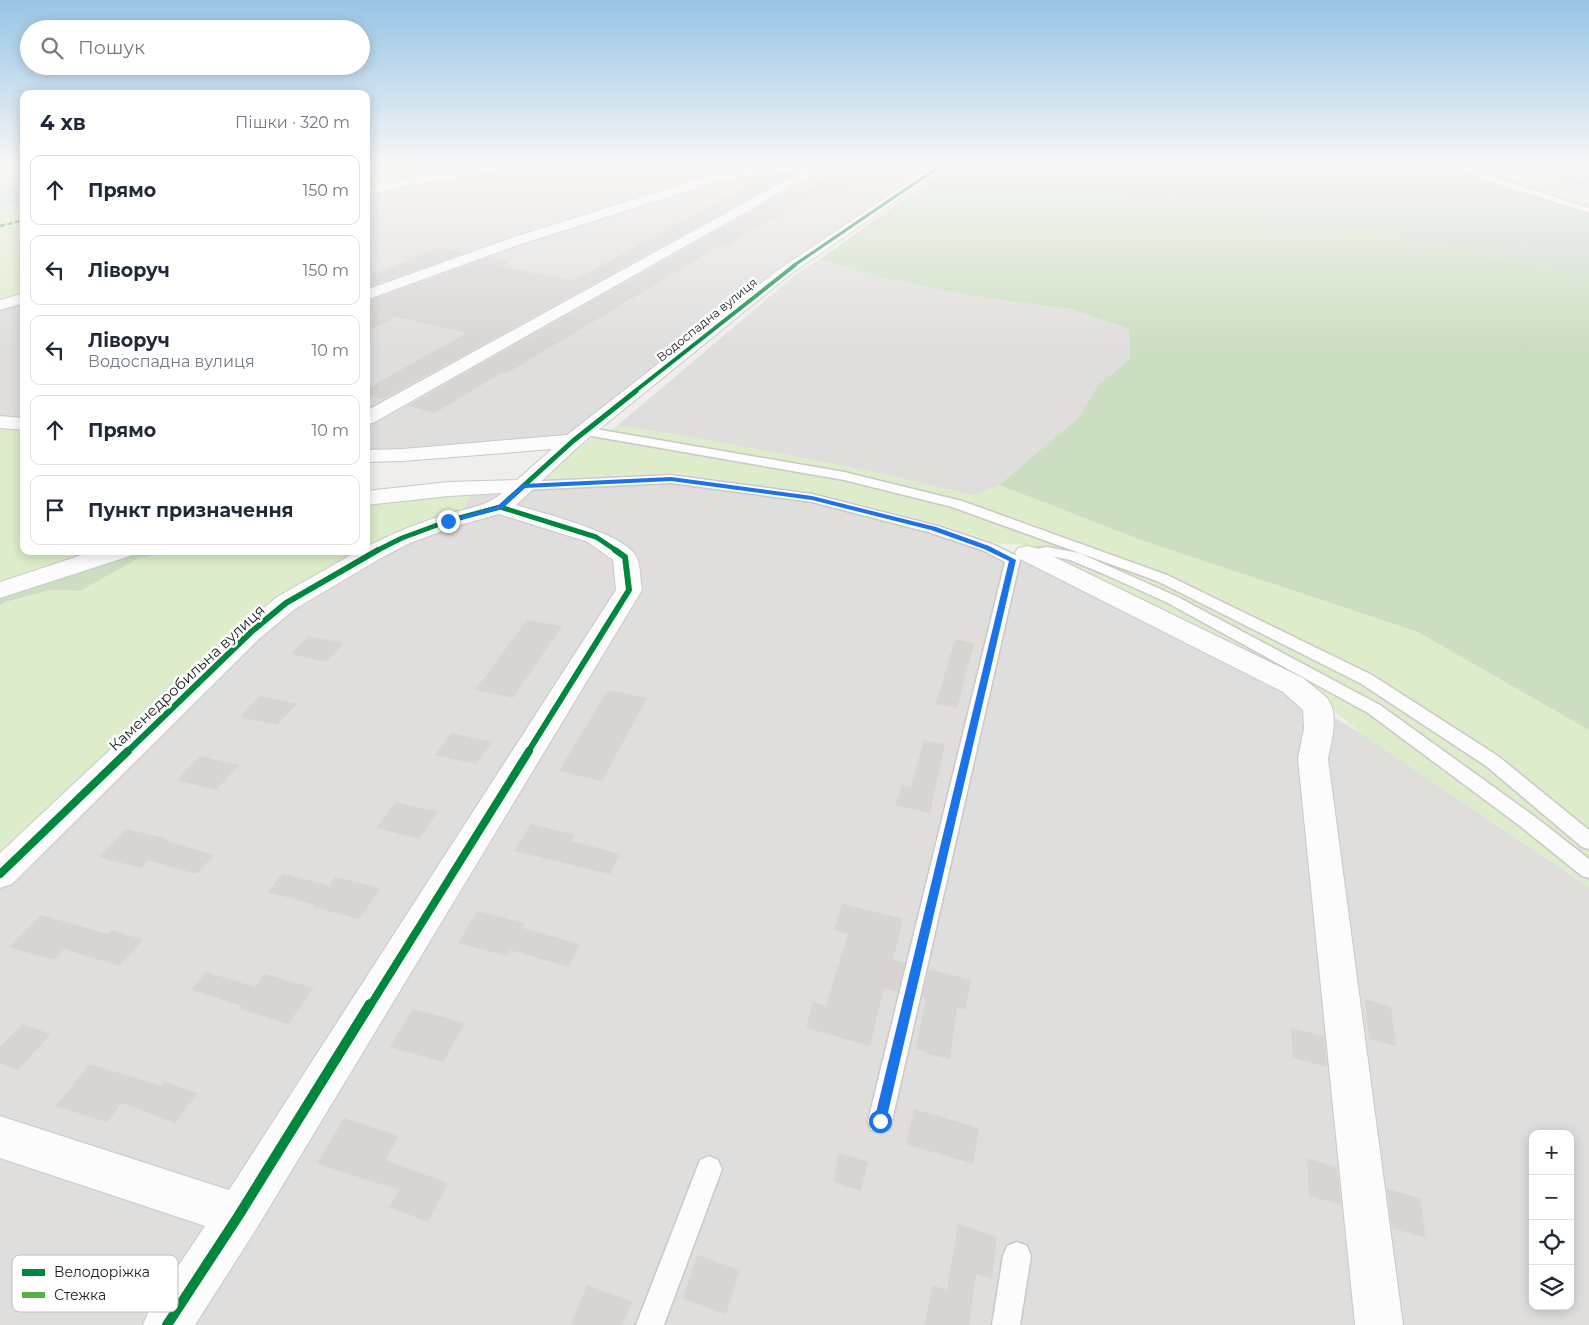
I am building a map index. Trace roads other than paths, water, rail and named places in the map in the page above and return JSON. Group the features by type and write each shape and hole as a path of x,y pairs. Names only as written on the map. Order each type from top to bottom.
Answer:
{"street":[{"path":"370,294 558,228"},
{"path":"370,417 711,228"},
{"name":"Водоспадна вулиця","path":"512,497 578,436 783,273 849,228"},
{"path":"0,305 20,299"},
{"path":"0,422 20,424"},
{"path":"370,456 403,455 578,436"},
{"path":"178,1308 239,1215 629,590 625,557 596,537 512,497 449,488 370,498"},
{"name":"Каменедробильна вулиця","path":"370,554 402,538 512,497"},
{"path":"0,590 107,555"},
{"name":"Каменедробильна вулиця","path":"0,874 244,638 286,603 332,574 369,555"},
{"path":"1020,557 1293,685 1317,706 1319,728 1313,758 1379,1325"},
{"path":"0,1137 239,1215"},
{"path":"167,1325 176,1312"}],"lane":[{"path":"578,436 844,476 957,504 1162,578 1366,679 1492,761 1589,841"},
{"path":"512,497 671,479 812,498 933,528 1020,557 1047,551 1074,556 1163,596 1374,709 1505,804 1589,870"},
{"path":"880,1121 1020,557"},
{"path":"650,1325 709,1169"},
{"path":"1006,1325 1017,1256"}]}
